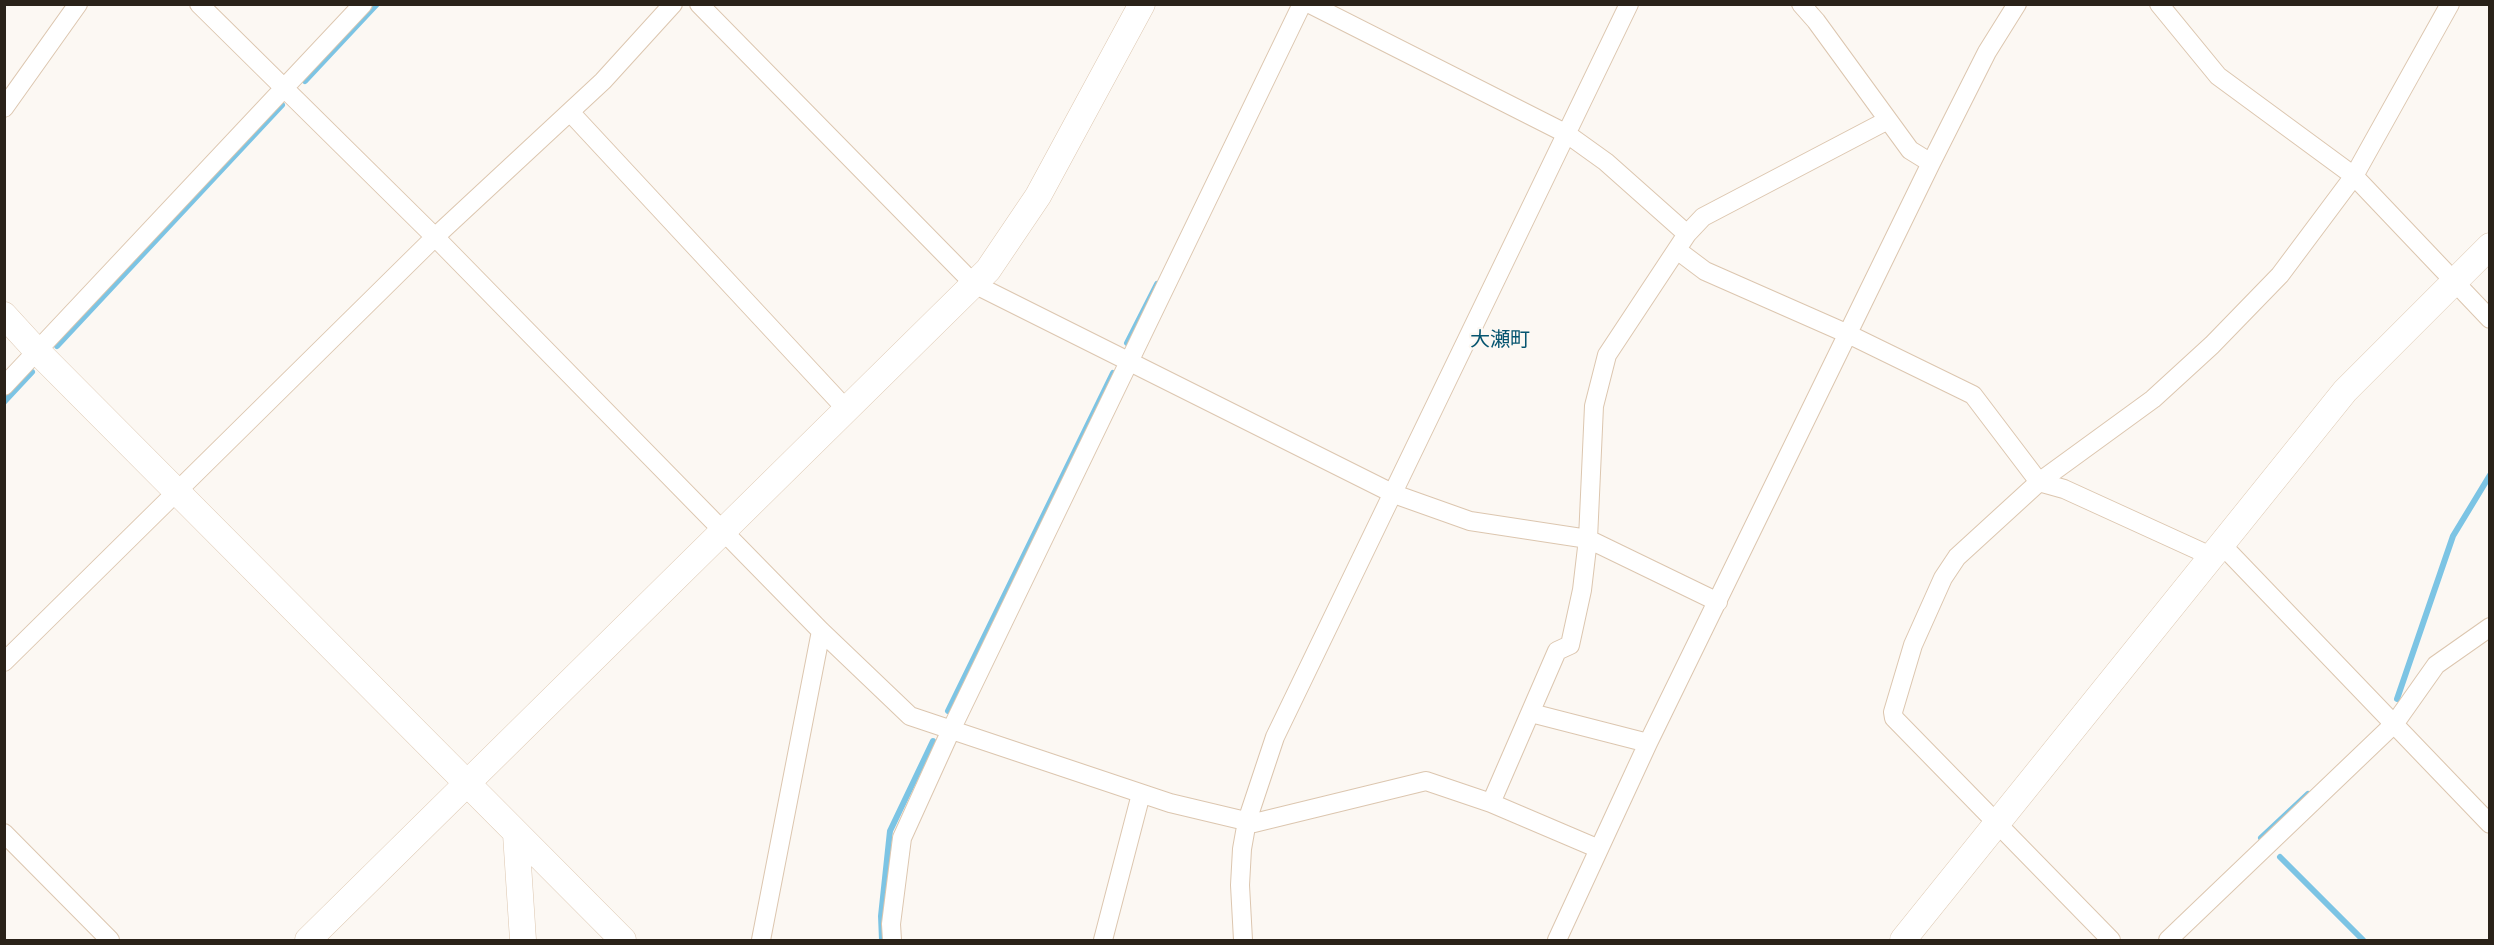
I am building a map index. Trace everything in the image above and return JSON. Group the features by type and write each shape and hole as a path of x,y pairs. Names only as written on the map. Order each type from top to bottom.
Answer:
{"street":[{"path":"4,108 78,4"},
{"path":"199,4 435,237 821,631 910,716 1170,804 1254,823 1426,781 1491,803 1599,849"},
{"path":"4,386 363,4"},
{"path":"4,662 435,237 570,112 673,4"},
{"path":"699,4 974,284 1394,494 1470,521 1588,539 1718,602"},
{"path":"308,940 988,270 1038,196 1142,4"},
{"path":"892,940 891,924 902,838 951,730 1302,4"},
{"path":"1310,4 1567,134 1606,162 1682,242 1706,272 1848,334 1972,395 2039,482 2064,489 2217,551 2395,723 2490,824"},
{"path":"1243,940 1240,885 1247,821 1275,737 1629,4"},
{"path":"1801,4 1816,21 1910,150 1931,162"},
{"path":"1557,940 1648,743 1931,162 1987,52 2017,4"},
{"path":"2159,4 2218,76 2354,176 2452,282 2490,319"},
{"path":"2111,940 1894,718 1893,712 1913,645 1943,578 1957,557 2039,482 2152,399 2212,345 2280,275 2354,176 2450,4"},
{"path":"570,112 847,410"},
{"path":"1491,803 1557,651 1570,645 1582,590 1588,539 1594,406 1607,355 1682,242 1703,217 1888,120"},
{"path":"1903,940 2344,391 2490,246"},
{"path":"4,315 37,351 178,490 623,940"},
{"path":"2168,940 2395,723 2436,665 2490,627"},
{"path":"761,940 821,631"},
{"path":"1531,713 1648,743"},
{"path":"1103,940 1142,794"},
{"path":"4,833 110,940"},
{"path":"516,834 523,940"}],"waterway":[{"path":"305,81 377,4"},
{"path":"57,346 282,105"},
{"path":"1127,343 1157,284"},
{"path":"4,402 32,372"},
{"path":"948,711 1113,373"},
{"path":"2397,699 2453,536 2490,475"},
{"path":"882,940 881,916 890,831 933,741"},
{"path":"2261,838 2308,794"},
{"path":"2280,857 2363,940"}],"district":[{"name":"大瀬町","path":"1500,340"}]}
